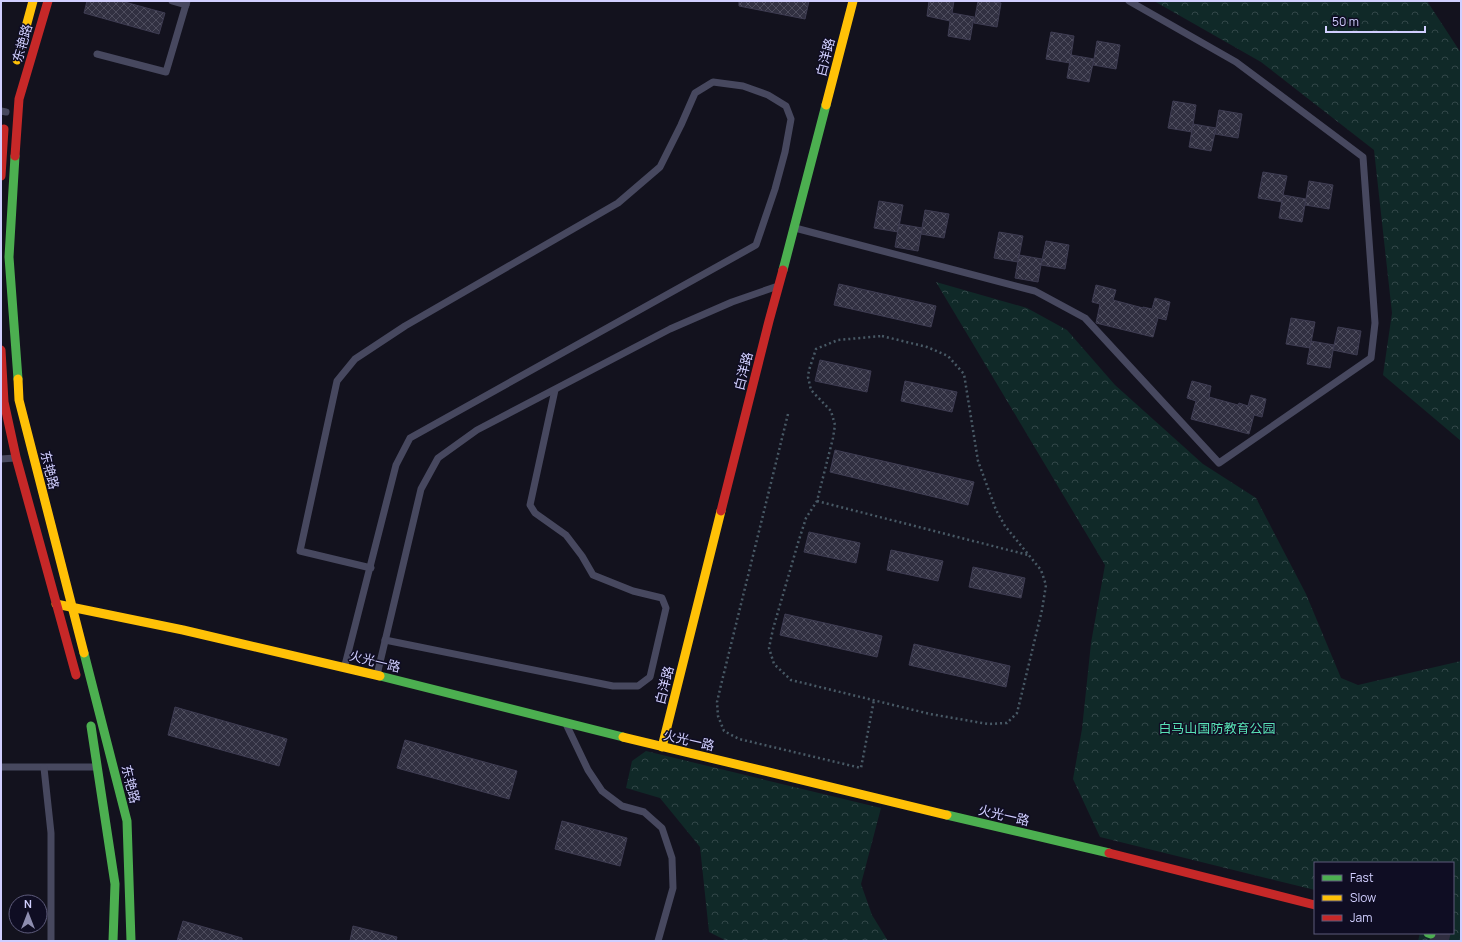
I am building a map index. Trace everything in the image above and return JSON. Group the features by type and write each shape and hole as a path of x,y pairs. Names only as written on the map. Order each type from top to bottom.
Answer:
{"street":[{"name":"东艳路","path":"16,66 33,1"},
{"name":"东艳路","path":"48,1 20,99 9,257 19,400 127,821 131,941"},
{"name":"白洋路","path":"662,747 778,286 795,228 853,1"},
{"path":"1,176 3,111 6,102"},
{"path":"1,350 4,402 16,457 80,687"},
{"name":"火光一路","path":"56,604 183,630 345,667 662,747 1120,856 1314,905"},
{"path":"88,717 93,732 115,884 112,941"}],"lane":[{"path":"97,54 166,72 187,3 172,1"},
{"path":"795,228 1035,291 1084,318 1220,463 1371,358 1375,323 1363,158 1236,62 1129,1"},
{"path":"345,667 371,568 396,465 410,438 756,245 775,189 785,152 791,119 786,106 768,94 744,86 713,82 695,93 660,167 618,203 405,326 355,359 337,381 300,551 371,568"},
{"path":"377,675 421,489 438,458 477,430 670,329 732,302 778,286"},
{"path":"385,640 612,686 638,686 650,677 666,608 662,598 633,590 592,575 582,556 566,535 535,513 530,505 555,390"},
{"path":"1,459 16,457"},
{"path":"566,723 588,770 602,791 622,806 644,812 662,828 672,858 673,888 658,941"},
{"path":"1,767 98,767"},
{"path":"44,768 51,833 51,941"}],"path":[{"path":"882,336 927,347 948,356 964,374 978,461 996,510 1005,526 1041,570 1046,585 1042,610 1017,713 1007,723 988,724 930,714 874,700 791,680 774,664 769,648 773,629 804,524 806,518 817,501 833,438 835,424 831,411 811,390 808,377 816,349 838,340 882,336"},
{"path":"788,414 721,684 717,702 718,716 724,731 739,739 861,768 874,700"},
{"path":"817,501 1029,556"}],"green space":[{"path":"1154,1 1427,1 1461,53 1461,441 1383,375 1392,313 1374,150 1261,62"},
{"name":"白马山国防教育公园","path":"936,282 1027,308 1067,330 1115,385 1203,464 1256,498 1306,594 1341,678 1358,685 1461,661 1461,941 1418,941 1420,934 1454,934 1454,862 1314,862 1314,890 1100,837 1073,779 1082,729 1091,643 1105,565"},
{"path":"646,751 881,808 861,884 872,915 888,941 727,941 709,932 700,847 660,798 626,788 632,761"}],"building":[{"path":"87,1 121,1 165,13 159,34 84,13"},
{"path":"739,1 809,1 805,19 739,6"},
{"path":"929,1 954,1 952,13 974,17 970,40 948,36 950,21 927,16"},
{"path":"978,1 1001,3 997,27 974,23"},
{"path":"1051,32 1074,36 1070,63 1046,59"},
{"path":"1097,41 1120,45 1116,69 1093,65"},
{"path":"1071,55 1094,59 1089,82 1067,78"},
{"path":"1173,101 1196,105 1192,132 1168,128"},
{"path":"1219,110 1242,114 1238,138 1215,134"},
{"path":"1193,124 1216,128 1211,151 1189,147"},
{"path":"1263,172 1287,176 1283,195 1306,199 1302,222 1279,218 1282,202 1258,198"},
{"path":"1309,181 1333,185 1329,209 1305,205"},
{"path":"879,201 903,205 898,232 874,228"},
{"path":"925,210 949,214 944,238 921,234"},
{"path":"899,224 922,228 918,251 895,247"},
{"path":"999,232 1023,236 1018,262 994,258"},
{"path":"1046,241 1069,245 1065,269 1041,265"},
{"path":"1019,255 1042,259 1038,282 1015,278"},
{"path":"839,284 936,306 931,327 834,305"},
{"path":"1096,285 1116,290 1113,300 1143,308 1152,309 1155,298 1170,302 1166,320 1158,318 1153,337 1096,323 1100,304 1092,302"},
{"path":"1291,318 1315,322 1310,348 1286,344"},
{"path":"1338,327 1361,331 1357,355 1333,350"},
{"path":"1311,341 1334,345 1330,368 1307,364"},
{"path":"820,360 871,371 867,392 815,381"},
{"path":"905,381 957,392 952,412 901,401"},
{"path":"1192,381 1211,386 1209,397 1238,405 1239,403 1248,406 1251,395 1266,399 1262,417 1254,415 1249,434 1191,419 1196,401 1187,398"},
{"path":"835,450 974,482 968,505 830,472"},
{"path":"809,532 860,543 856,563 804,552"},
{"path":"891,550 943,561 938,581 887,570"},
{"path":"973,567 1025,578 1021,598 969,587"},
{"path":"785,614 882,636 877,657 780,635"},
{"path":"914,644 1010,666 1006,687 909,665"},
{"path":"175,707 287,739 279,766 168,735"},
{"path":"405,740 517,771 509,799 397,768"},
{"path":"562,821 627,838 620,866 555,849"},
{"path":"183,921 242,938 242,941 177,941"},
{"path":"353,926 397,937 396,941 350,941"}],"tunnel":[{"path":"1431,934 1460,941"}],"traffic: fast":[{"path":"783,270 826,105"},
{"path":"15,156 9,257 18,379"},
{"path":"84,653 127,821 131,941"},
{"path":"380,676 623,737"},
{"path":"91,726 115,884 113,941"},
{"path":"947,815 1109,853"}],"traffic: slow":[{"path":"17,60 33,1"},
{"path":"826,105 853,1"},
{"path":"18,379 19,400 84,653"},
{"path":"662,747 721,511"},
{"path":"56,604 183,630 380,676"},
{"path":"623,737 947,815"}],"traffic: jam":[{"path":"15,156 19,99 48,1"},
{"path":"1,176 4,129"},
{"path":"721,511 783,270"},
{"path":"1,350 4,402 16,457 76,675"},
{"path":"1109,853 1314,905"}]}
